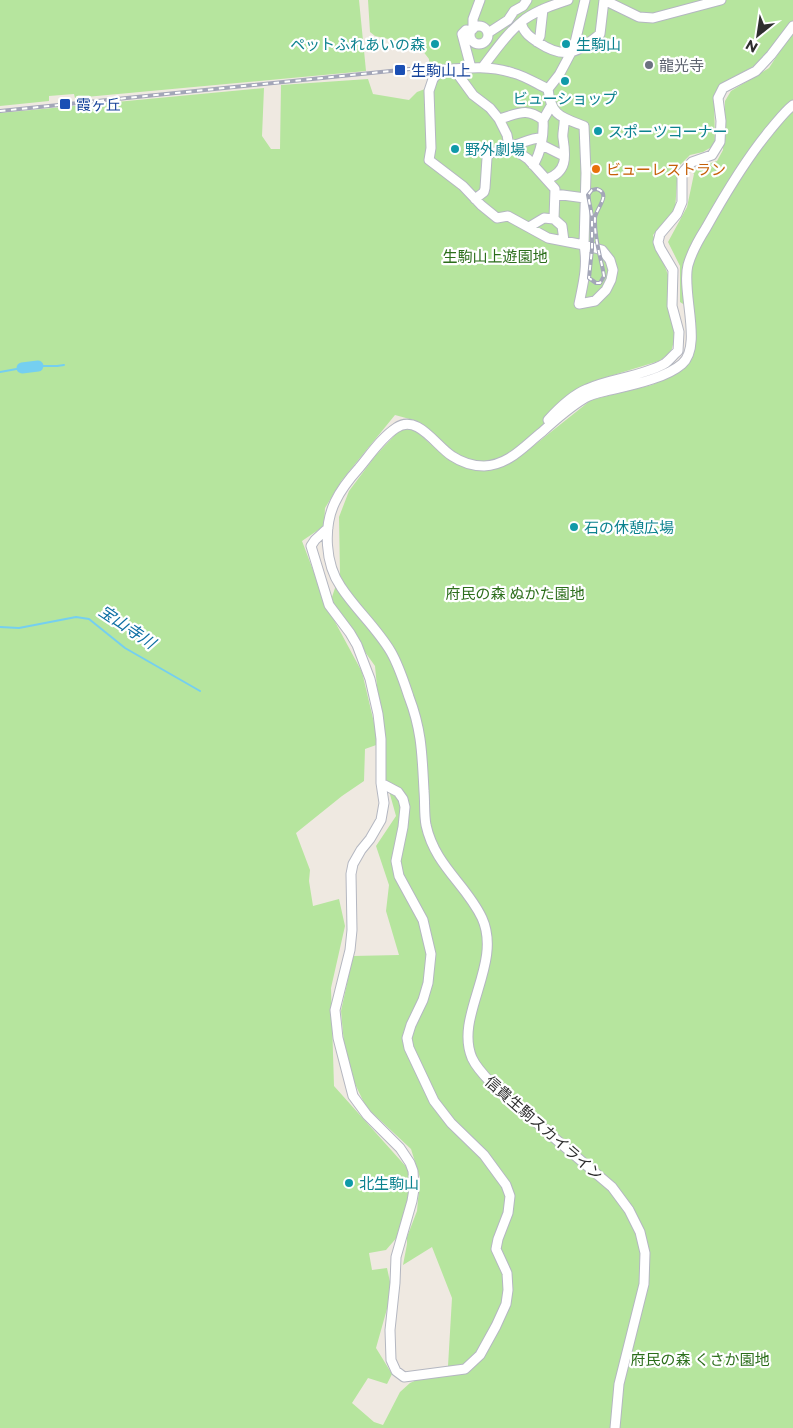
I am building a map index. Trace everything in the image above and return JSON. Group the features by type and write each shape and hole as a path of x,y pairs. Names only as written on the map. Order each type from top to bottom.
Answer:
{"street":[{"path":"471,68 462,34 466,30 472,30 478,26 483,27 488,33 487,40 480,44 472,40 472,30 473,19 480,0"},
{"path":"488,33 508,20 514,11 523,6 527,0"},
{"path":"482,68 508,35 521,23 543,9 568,0"},
{"path":"548,90 515,73 492,68 440,70 433,79 429,91 431,148 429,160 463,186 498,218 508,216 548,238 584,245 602,250 610,260 613,270 611,280 606,290 595,301 579,304 586,259 584,245 586,173 584,126 556,114 551,106 548,90 559,75 579,34 585,0"},
{"path":"521,23 524,31 537,42 557,52 571,53 600,34 604,0 639,17 653,18 722,0"},
{"path":"537,42 540,36 543,9"},
{"path":"541,432 543,425 552,416 586,389 614,379 645,372 665,363 678,351 679,332 672,306 673,270 660,248 658,242 660,234 677,214 682,202 682,173 692,162 712,155 720,142 718,98 723,88 756,71 793,26"},
{"path":"454,69 473,95 490,108 498,119 507,135 509,146"},
{"name":"信貴生駒スカイライン","path":"615,1428 619,1384 644,1284 645,1253 640,1232 629,1210 612,1187 498,1090 481,1073 473,1061 468,1039 487,958 486,926 479,911 442,864 433,845 426,824 421,738 417,717 391,652 340,586 331,566 328,528 334,503 343,489 384,439 399,426 405,424 415,425 455,459 468,464 483,466 506,460 590,396 656,377 683,364 690,351 687,267 694,248 754,150 793,105"},
{"path":"532,165 538,158 542,142 543,120 551,106"},
{"path":"498,119 528,112 535,114 543,120"},
{"path":"547,179 556,176 562,170 565,143 563,137 565,130 564,118"},
{"path":"476,199 484,192 489,153 502,151 509,146 532,138 564,156"},
{"path":"509,146 517,150 555,189 554,219"},
{"path":"555,194 584,198"},
{"path":"529,227 544,218 554,219 562,226 564,241"},
{"path":"328,528 314,540 311,546 329,605 354,639 370,679 378,714 382,745 381,783 384,800 381,820 353,864 351,874 352,930 350,950 335,1010 338,1038 352,1096 367,1115 400,1148 410,1163 413,1172 414,1189 412,1201 396,1257 396,1283 390,1330 391,1360 396,1371 404,1377 465,1369 480,1355 506,1304 507,1273 496,1249 508,1213 510,1196 506,1186 484,1155 451,1123 438,1106 409,1048 407,1038 428,983 431,954 424,920 399,876 396,861 406,807 398,792 381,783"}],"green space":[{"path":"0,0 359,0 366,71 75,98 74,94 49,96 49,101 0,106"},
{"path":"368,0 793,0 793,22 761,62 722,84 714,94 715,145 703,152 690,155 678,167 675,211 653,235 670,280 668,307 675,337 671,352 659,361 594,381 546,422 528,441 498,460 474,461 449,452 417,421 395,415 342,480 325,508 324,526 302,541 327,607 362,672 379,744 365,749 364,781 296,833 310,870 309,881 313,906 339,899 345,926 331,988 334,1086 409,1170 411,1197 399,1235 386,1250 369,1253 372,1270 387,1268 392,1291 376,1348 392,1374 387,1384 368,1378 352,1403 374,1422 383,1425 400,1392 410,1383 448,1366 452,1298 432,1247 403,1265 407,1237 417,1211 420,1178 411,1149 366,1107 346,1065 341,1011 353,956 399,955 386,911 389,885 376,846 396,816 386,780 375,666 341,618 331,600 340,573 339,517 349,491 376,455 401,430 409,429 416,431 445,457 455,463 509,463 517,459 591,400 652,385 684,369 692,359 694,352 694,311 680,302 680,266 668,242 687,207 694,174 691,170 717,161 723,150 725,101 731,91 769,68 793,31 793,1428 0,1428 0,113 264,88 262,136 271,149 280,149 281,85 368,79 373,94 409,100 417,92 425,89 430,81 429,59 419,46 401,46 397,41 375,36 370,32"}],"waterway":[{"name":"宝山寺川","path":"38,366 64,365"},
{"name":"宝山寺川","path":"22,368 38,366"},
{"name":"宝山寺川","path":"0,372 22,368"},
{"name":"宝山寺川","path":"0,627 19,628 76,617 89,619 125,648 200,691"}],"railway":[{"path":"0,111 410,69"},
{"path":"597,189 603,194 602,202 595,218 597,241 604,276 600,283 596,283 589,278 592,249 592,216 588,195 592,190 597,189"}],"place":[{"name":"ペットふれあいの森","path":"435,44"},
{"name":"生駒山","path":"566,44"},
{"name":"龍光寺","path":"649,65"},
{"name":"生駒山上","path":"400,70"},
{"name":"ビューショップ","path":"565,81"},
{"name":"霞ヶ丘","path":"65,104"},
{"name":"スポーツコーナー","path":"598,131"},
{"name":"野外劇場","path":"455,149"},
{"name":"ビューレストラン","path":"596,169"},
{"name":"石の休憩広場","path":"574,527"},
{"name":"北生駒山","path":"349,1183"}],"park label":[{"name":"生駒山上遊園地","path":"495,256"},
{"name":"府民の森 ぬかた園地","path":"515,593"},
{"name":"府民の森 くさか園地","path":"700,1359"}]}
